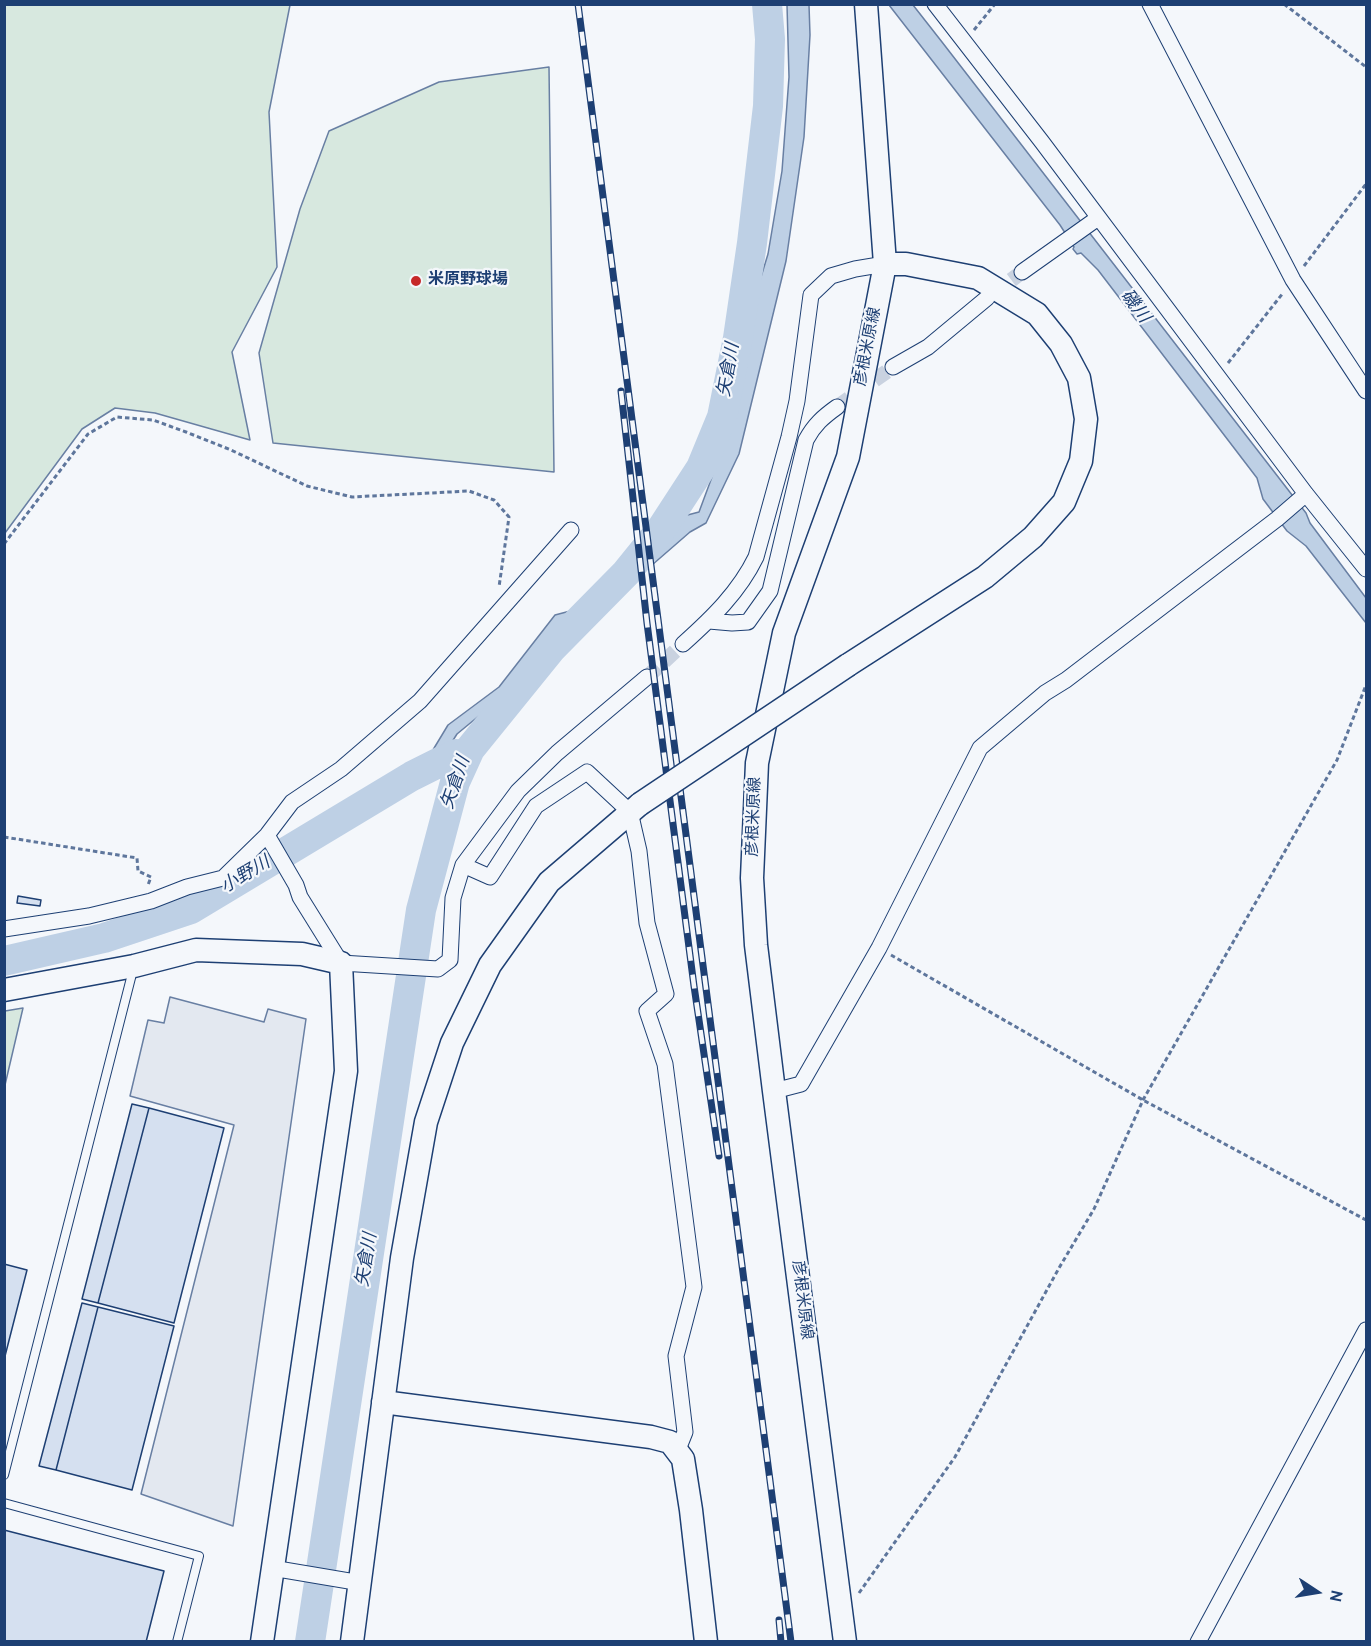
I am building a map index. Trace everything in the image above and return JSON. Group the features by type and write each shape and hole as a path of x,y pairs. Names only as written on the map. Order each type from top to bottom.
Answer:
{"street":[{"name":"彦根米原線","path":"845,1641 756,945 752,878 757,763 784,633 848,457 885,264 866,4"},
{"path":"935,4 1094,221 1303,497 1364,560"},
{"path":"1150,4 1293,280 1366,391"},
{"path":"1022,273 1094,221"},
{"path":"352,1641 352,1582 383,1402 402,1258 426,1122 452,1043 490,965 549,882 635,808 848,665 985,577 1033,537 1064,502 1081,461 1086,419 1079,378 1061,344 1037,314 978,278 906,264 885,264 831,276 812,295 793,419 756,556 747,575 709,621 683,644"},
{"path":"893,367 928,347 987,298"},
{"path":"709,621 748,622 770,591 806,440 813,427 837,407"},
{"path":"774,1090 801,1084 879,948 980,748 1045,693 1066,680 1303,497"},
{"path":"4,929 88,916 151,901 187,887 223,878 267,835 292,801 341,769 420,701 571,530"},
{"path":"4,990 135,966 196,950 302,954 341,963 438,969 450,960 453,898 464,865 518,791 557,753 647,677"},
{"path":"464,865 490,878 536,806 587,772 635,808 647,923 666,994 647,1011 665,1064 694,1287 676,1356 685,1432 677,1452"},
{"path":"262,1641 280,1570 346,1071 341,963 300,897 297,885 267,835"},
{"path":"1198,1641 1366,1330"},
{"path":"383,1402 651,1437 670,1442 683,1459 690,1500 706,1641"},
{"path":"280,1570 352,1582"}],"lane":[{"path":"4,1475 135,966"},
{"path":"4,1503 199,1556 177,1641"}],"path":[{"path":"964,43 995,4"},
{"path":"1284,4 1366,67"},
{"path":"4,544 88,434 117,417 153,420 231,450 307,486 352,497 470,491 494,500 509,517 495,616"},
{"path":"842,1616 955,1457 1094,1209 1143,1100 1337,760 1366,685"},
{"path":"4,837 137,858 138,871 151,877"},
{"path":"879,948 1143,1100 1366,1220"}],"shaded area":[{"path":"5,4 290,5 269,112 277,267 232,352 250,440 155,413 115,408 82,429 5,533"},
{"name":"米原野球場","path":"549,67 554,472 273,443 259,353 300,209 329,131 439,82"},
{"path":"170,997 264,1022 268,1009 306,1019 233,1526 141,1494 234,1125 130,1096 148,1020 164,1023"},
{"path":"23,1008 5,1085 5,1011"}],"water":[{"path":"787,5 809,5 810,35 804,137 786,261 739,454 706,523 690,532 583,625 559,635 508,697 480,715 457,734 429,778 416,778 448,725 499,687 555,615 574,610 591,591 611,583 676,518 699,512 722,450 749,351 750,313 768,254 782,171 789,77"},
{"name":"磯川","path":"889,5 913,5 1306,513 1310,523 1366,598 1366,623 1306,546 1287,531 1263,499 1257,478 1098,270 1081,253 1077,254 1073,249 1074,247 1060,225"}],"building":[{"path":"18,896 41,900 40,906 17,903"},
{"path":"132,1104 149,1108 98,1303 82,1299"},
{"path":"149,1108 224,1128 174,1323 98,1303"},
{"path":"4,1264 27,1270 4,1360"},
{"path":"82,1303 98,1307 56,1470 39,1466"},
{"path":"98,1307 174,1326 132,1490 56,1470"},
{"path":"4,1530 164,1571 146,1642 4,1642"}],"waterway":[{"name":"矢倉川","path":"310,1642 421,910 455,782 470,749 551,649 626,573 660,531 701,468 722,417 738,338 768,106 770,39 767,4"},
{"name":"小野川","path":"4,961 104,938 191,909 412,776 456,754"}],"tunnel":[{"path":"993,294 1022,272"},
{"path":"837,407 893,367"},
{"path":"647,677 683,644"}],"railway":[{"path":"578,4 791,1642"},
{"path":"621,391 647,623 694,986 719,1156"},
{"path":"779,1620 781,1642"}],"place":[{"name":"米原野球場","path":"416,281"}]}
